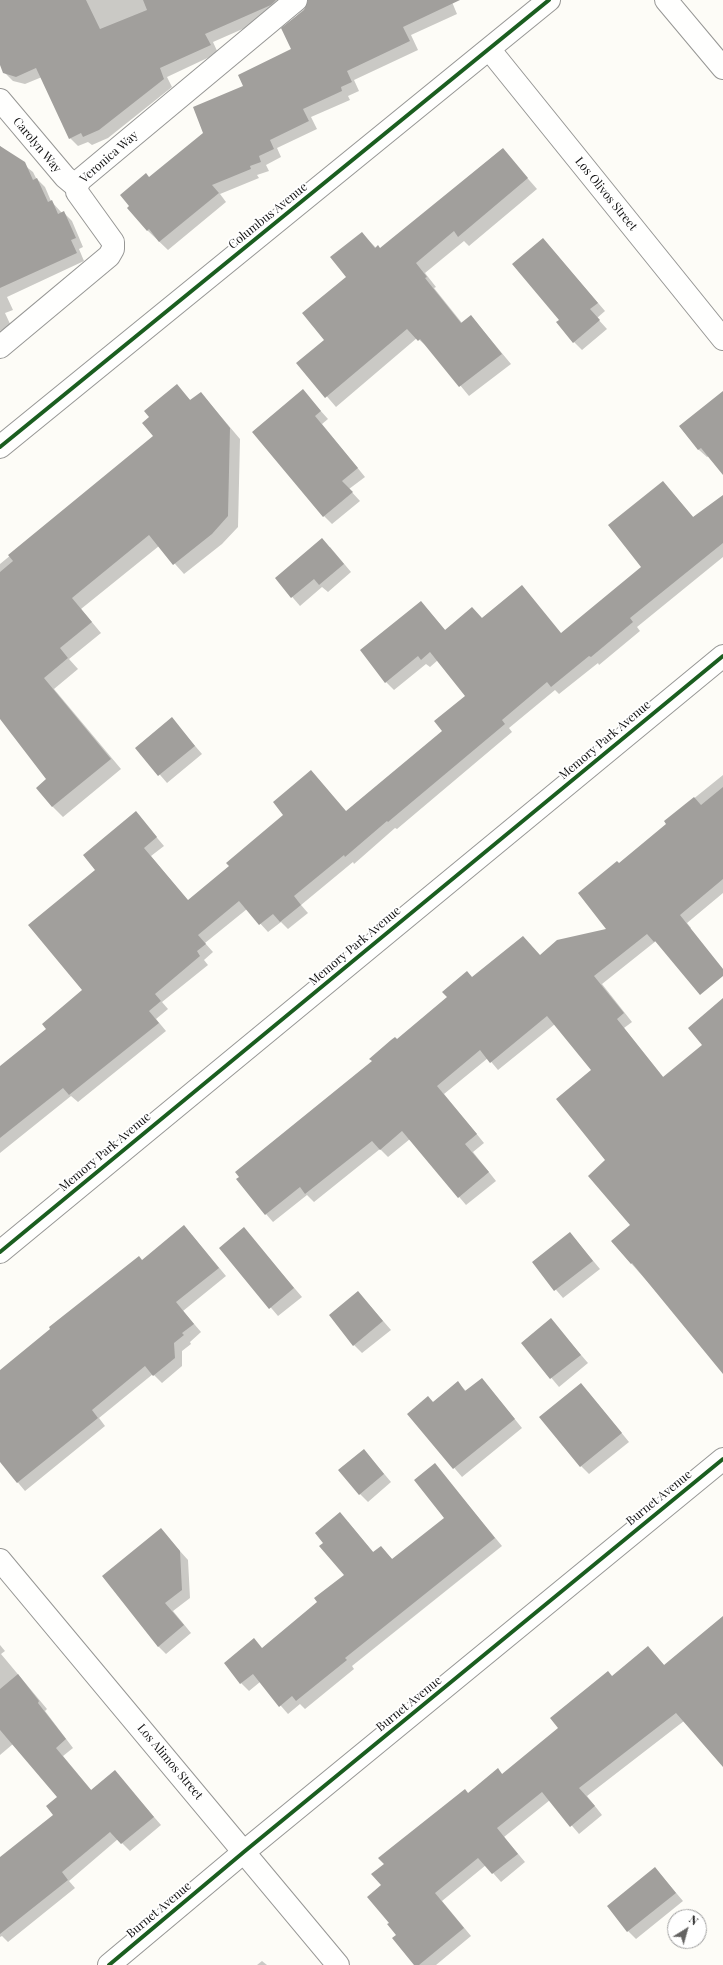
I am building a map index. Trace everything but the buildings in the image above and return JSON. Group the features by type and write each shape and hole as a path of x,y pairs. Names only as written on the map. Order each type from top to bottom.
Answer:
{"street":[{"name":"Veronica Way","path":"0,347 109,256 113,249 113,242 77,192 77,187 80,180 296,0"},
{"name":"Columbus Avenue","path":"0,447 549,0"},
{"path":"666,0 723,68"},
{"name":"Los Olivos Street","path":"489,49 723,339"},
{"name":"Carolyn Way","path":"0,100 65,177 77,187"},
{"name":"Memory Park Avenue","path":"0,1252 723,656"},
{"name":"Burnet Avenue","path":"109,1965 245,1851 723,1459"},
{"name":"Los Alimos Street","path":"0,1560 245,1851 338,1965"}],"cycle path":[{"path":"0,447 549,0"},
{"path":"0,1252 723,656"},
{"path":"109,1965 245,1851 723,1459"}]}
